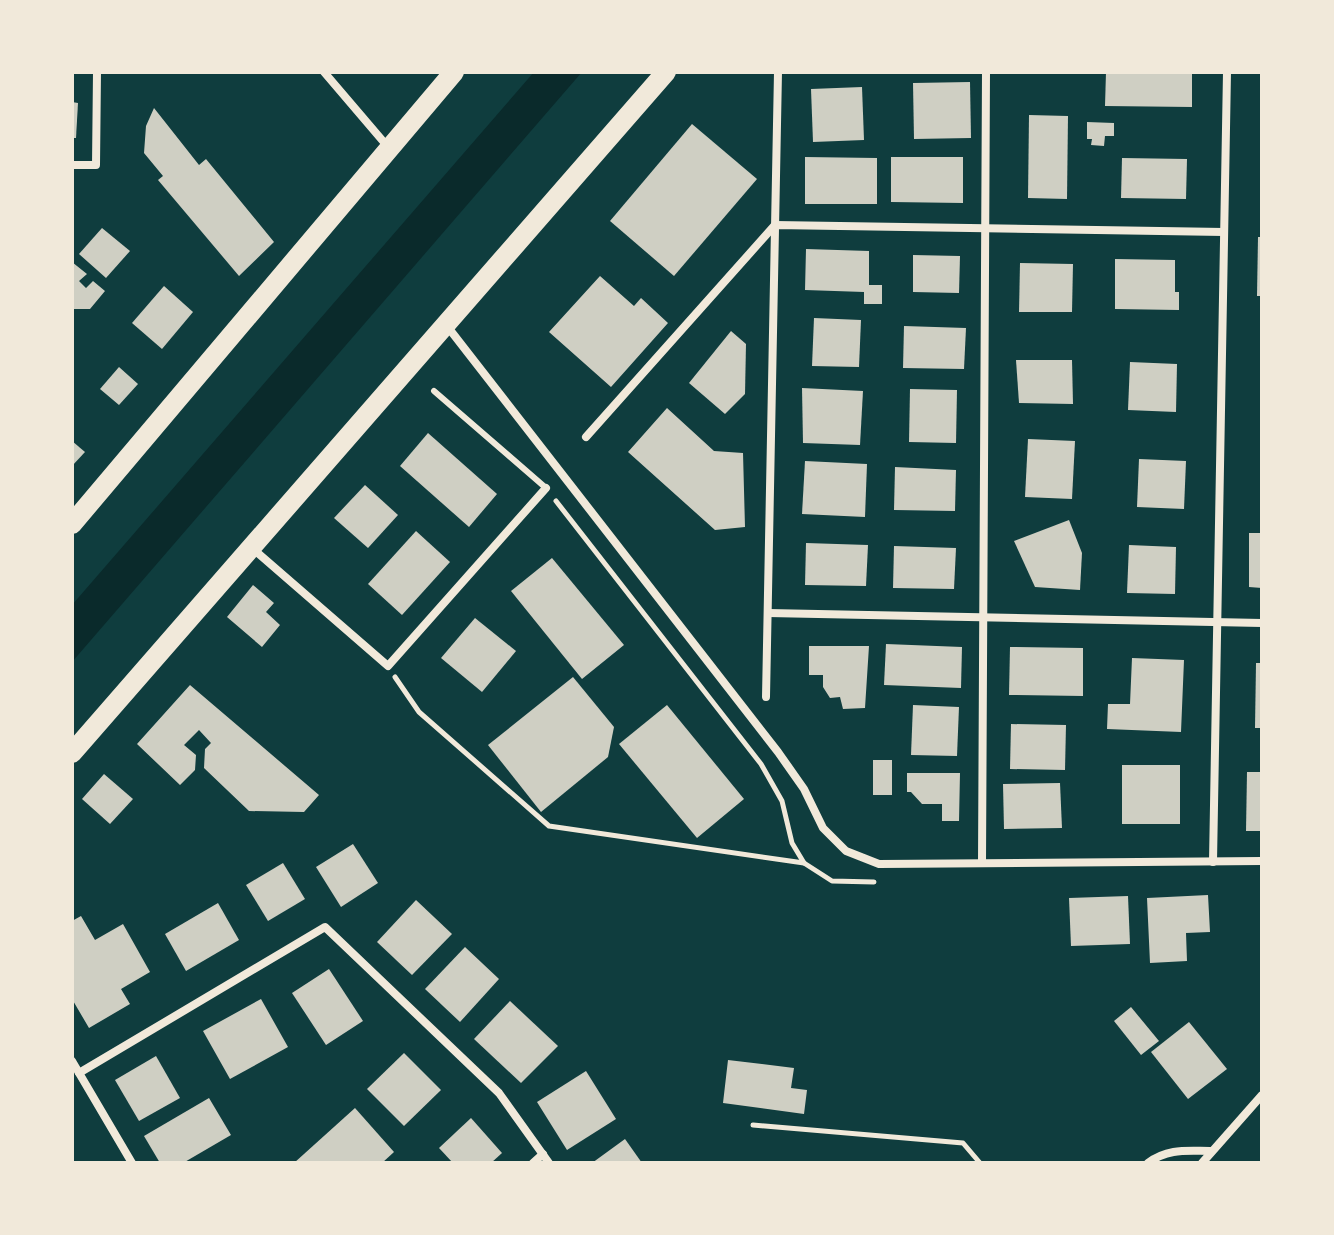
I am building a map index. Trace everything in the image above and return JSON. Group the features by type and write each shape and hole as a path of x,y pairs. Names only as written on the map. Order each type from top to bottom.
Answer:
{"main road":[{"path":"72,524 454,72"},
{"path":"72,753 666,72"}],"street":[{"path":"72,165 96,165 97,72"},
{"path":"324,72 389,148"},
{"path":"766,697 778,72"},
{"path":"982,863 986,72"},
{"path":"1213,862 1227,72"},
{"path":"586,437 775,225 1224,232"},
{"path":"446,324 778,752 804,789 823,828 846,851 879,864 1262,861"},
{"path":"252,548 388,666 546,488"},
{"path":"768,613 1262,623"},
{"path":"79,1073 325,927 499,1093 549,1163"},
{"path":"72,1061 132,1163"},
{"path":"1202,1163 1262,1095"},
{"path":"1148,1163 1162,1153 1210,1151"},
{"path":"533,1163 543,1154"}],"lane":[{"path":"434,391 546,488"}],"path":[{"path":"388,666 419,712 549,826 804,863 792,843 782,801 761,764 546,488"},
{"path":"753,1125 963,1143 980,1163"}],"water":[{"path":"534,72 582,72 72,662 72,605"}],"building":[{"path":"1106,72 1192,72 1192,107 1105,106"},
{"path":"970,82 971,138 914,139 913,83"},
{"path":"862,87 864,140 813,142 811,89"},
{"path":"72,102 78,103 76,138 72,138"},
{"path":"154,108 199,165 206,159 274,242 239,276 158,180 163,176 144,153 146,126"},
{"path":"1029,115 1068,116 1067,199 1028,198"},
{"path":"1087,122 1114,123 1114,136 1105,136 1104,146 1091,145 1092,139 1087,139"},
{"path":"692,124 757,179 674,276 610,221"},
{"path":"805,157 877,158 877,204 805,204"},
{"path":"891,157 963,157 963,203 891,202"},
{"path":"1122,158 1187,159 1186,199 1121,198"},
{"path":"102,228 130,251 106,278 79,254"},
{"path":"1258,237 1262,237 1262,296 1257,296"},
{"path":"806,249 869,251 869,285 882,285 882,304 864,304 864,292 805,290"},
{"path":"913,255 960,256 959,293 913,292"},
{"path":"1115,259 1175,260 1175,292 1179,292 1179,310 1115,309"},
{"path":"72,262 87,274 79,281 86,288 93,281 105,291 90,309 72,309"},
{"path":"1020,263 1073,264 1072,312 1019,312"},
{"path":"600,276 634,306 641,298 668,323 611,387 549,332"},
{"path":"164,286 193,312 162,349 132,323"},
{"path":"814,318 861,320 859,367 812,366"},
{"path":"904,326 966,328 964,369 903,368"},
{"path":"731,331 746,344 745,394 725,414 689,383"},
{"path":"1016,360 1072,360 1073,404 1019,403"},
{"path":"1130,362 1177,364 1176,412 1128,410"},
{"path":"119,367 138,384 119,405 100,389"},
{"path":"802,388 863,391 860,445 803,443"},
{"path":"910,389 957,390 956,443 909,442"},
{"path":"667,408 714,451 743,453 745,527 715,530 628,452"},
{"path":"428,433 497,494 469,527 400,466"},
{"path":"1028,439 1075,441 1072,499 1025,497"},
{"path":"72,441 85,452 72,466"},
{"path":"1139,459 1186,461 1184,509 1137,507"},
{"path":"805,461 867,464 865,517 802,514"},
{"path":"895,467 956,470 955,511 894,510"},
{"path":"365,485 398,515 368,548 334,518"},
{"path":"1069,520 1082,553 1080,590 1035,587 1014,541"},
{"path":"416,531 450,562 402,615 368,584"},
{"path":"1249,533 1262,533 1262,588 1249,587"},
{"path":"806,543 868,545 866,586 805,585"},
{"path":"1129,545 1176,547 1175,594 1127,593"},
{"path":"894,546 956,548 954,589 893,588"},
{"path":"552,558 624,645 582,679 511,591"},
{"path":"253,585 274,603 266,612 280,625 262,647 227,617"},
{"path":"475,618 516,651 482,692 441,658"},
{"path":"886,644 962,647 961,688 884,685"},
{"path":"809,646 869,646 865,708 843,709 840,697 830,698 823,687 823,675 809,675"},
{"path":"1010,647 1083,648 1083,696 1009,695"},
{"path":"1132,658 1184,660 1181,732 1107,729 1108,704 1130,704"},
{"path":"1256,663 1262,663 1262,728 1255,728"},
{"path":"573,677 614,727 608,757 541,812 488,745"},
{"path":"190,685 319,795 304,812 249,811 204,768 205,749 211,743 199,730 184,745 196,755 195,770 180,785 137,744"},
{"path":"667,705 744,799 697,838 619,744"},
{"path":"913,705 959,707 957,756 911,755"},
{"path":"1011,724 1066,725 1065,770 1010,769"},
{"path":"873,760 892,760 892,795 873,795"},
{"path":"1122,765 1180,765 1180,824 1122,824"},
{"path":"1247,772 1262,772 1262,831 1246,831"},
{"path":"907,773 960,773 959,821 942,821 942,804 922,804 911,792 907,792"},
{"path":"104,774 133,799 110,824 82,799"},
{"path":"1060,783 1062,828 1004,829 1003,784"},
{"path":"353,844 378,883 341,907 316,867"},
{"path":"283,863 305,899 268,921 246,885"},
{"path":"1208,895 1210,932 1186,933 1187,961 1150,963 1147,898"},
{"path":"1128,896 1130,944 1071,946 1069,898"},
{"path":"416,900 452,934 412,975 377,942"},
{"path":"218,903 239,940 186,971 165,934"},
{"path":"81,916 95,940 123,924 150,972 121,989 130,1004 89,1028 72,999 72,921"},
{"path":"465,947 499,979 460,1022 425,989"},
{"path":"329,969 363,1021 326,1045 292,993"},
{"path":"261,999 288,1047 230,1079 203,1031"},
{"path":"510,1001 558,1046 521,1083 474,1039"},
{"path":"1131,1007 1159,1041 1141,1055 1114,1021"},
{"path":"1189,1022 1227,1069 1188,1099 1151,1052"},
{"path":"404,1053 441,1090 404,1126 367,1089"},
{"path":"156,1056 180,1098 139,1121 115,1080"},
{"path":"728,1060 794,1068 791,1088 807,1090 804,1114 723,1103"},
{"path":"586,1071 616,1119 567,1150 537,1102"},
{"path":"209,1098 231,1135 183,1163 160,1163 144,1136"},
{"path":"355,1108 394,1152 382,1163 294,1163"},
{"path":"471,1118 502,1153 491,1163 453,1163 439,1148"},
{"path":"625,1139 642,1163 592,1163"}]}
